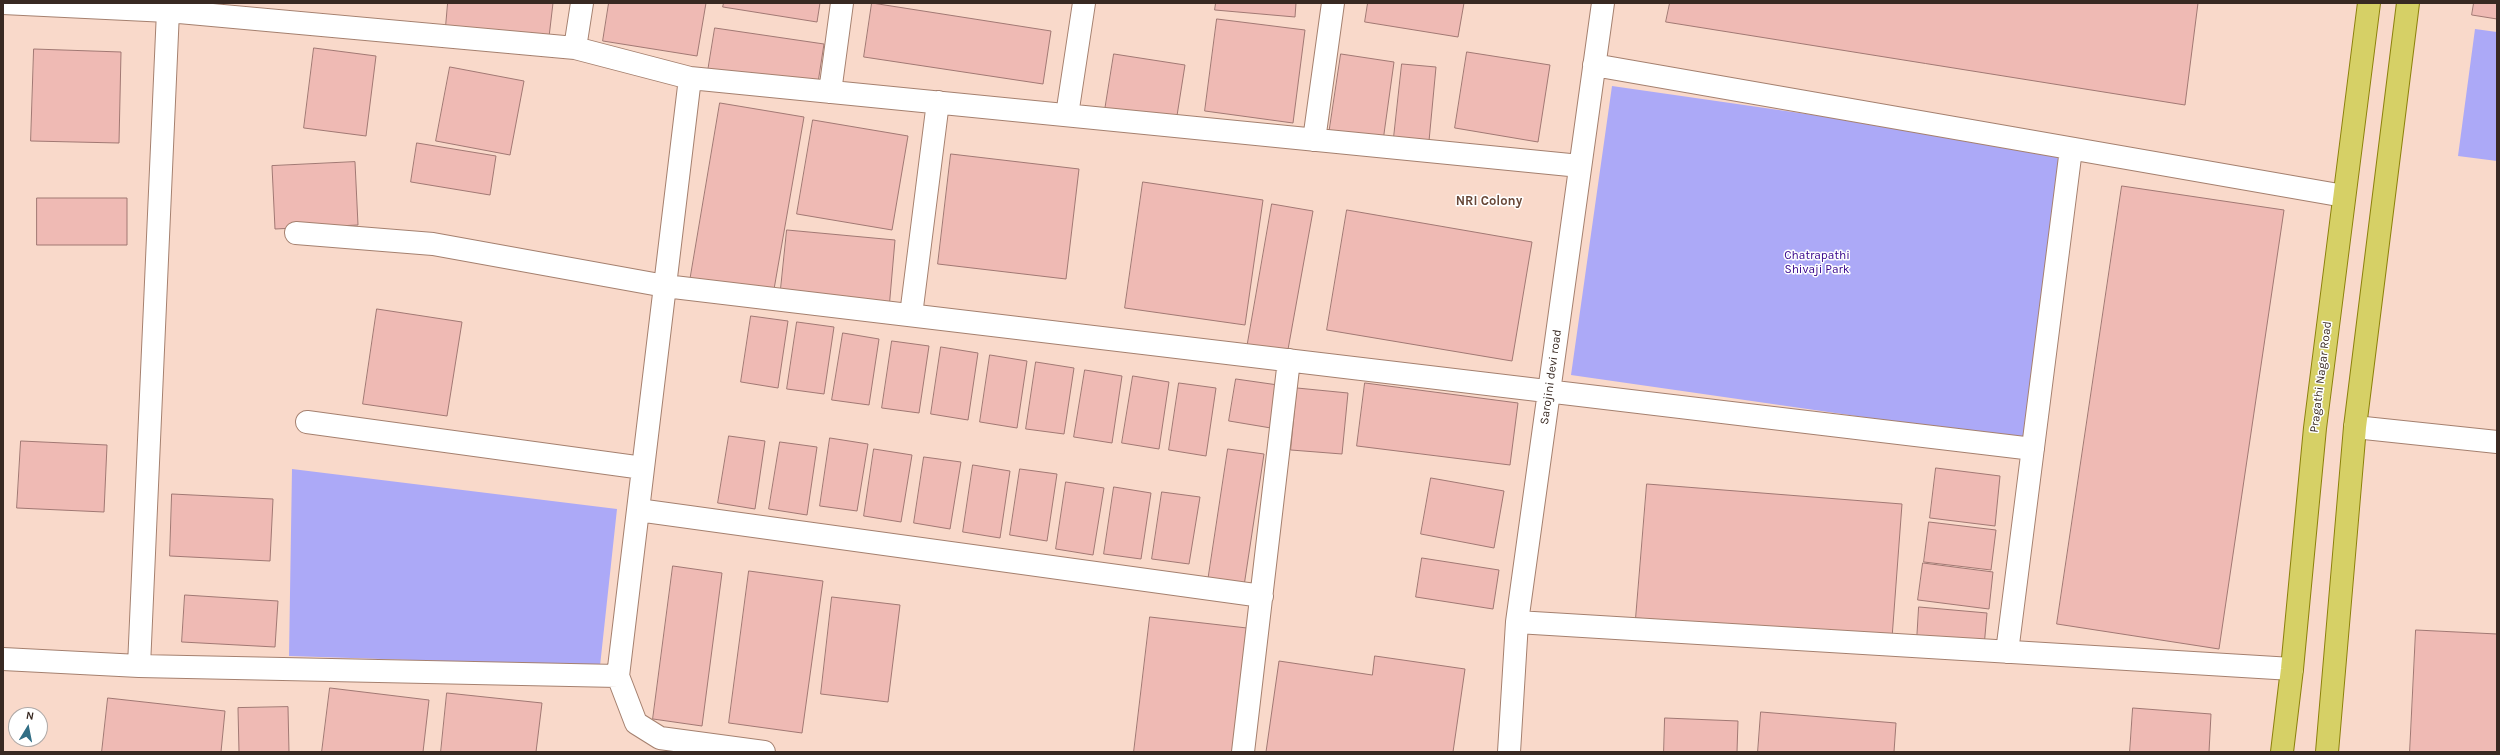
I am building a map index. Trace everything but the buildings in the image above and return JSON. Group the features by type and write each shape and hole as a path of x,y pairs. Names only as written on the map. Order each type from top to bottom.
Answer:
{"main road":[{"name":"Pragathi Nagar Road","path":"2282,752 2292,669 2315,428 2369,3"},
{"path":"2327,752 2354,427 2408,3"}],"street":[{"path":"575,48 582,3"},
{"path":"830,92 842,3"},
{"path":"1067,116 1084,3"},
{"path":"1314,140 1333,3"},
{"name":"Sarojini devi road","path":"1509,752 1517,622 1603,3"},
{"path":"3,4 160,9 575,48 690,78 1580,166"},
{"path":"139,666 160,9"},
{"path":"1594,65 2344,196"},
{"path":"690,78 618,676 636,723 660,738 764,752"},
{"path":"911,316 938,102"},
{"path":"2007,652 2071,149"},
{"path":"296,233 433,244 665,286 2033,449"},
{"path":"1243,752 1289,360"},
{"path":"307,422 643,468"},
{"path":"2354,427 2497,442"},
{"path":"638,510 1262,596"},
{"path":"1517,622 2292,669"},
{"path":"3,659 139,666 618,676"}],"green space":[{"path":"2475,29 2497,32 2497,161 2458,156"},
{"name":"Chatrapathi Shivaji Park","path":"1612,86 2064,151 2023,440 1571,375"},
{"path":"292,469 617,509 600,666 289,656"}],"district":[{"name":"NRI Colony","path":"1489,201"}]}
